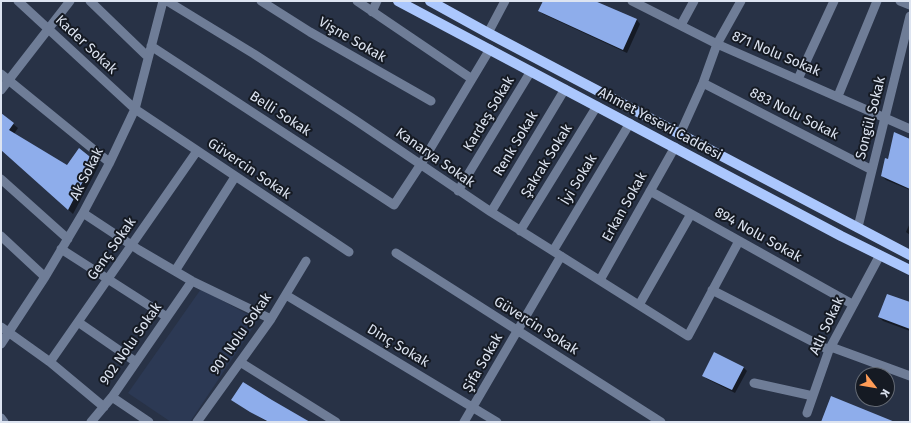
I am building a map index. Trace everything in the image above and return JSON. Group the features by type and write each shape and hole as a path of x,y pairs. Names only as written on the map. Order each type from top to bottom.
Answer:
{"main road":[{"name":"Ahmet Yesevi Caddesi","path":"398,1 910,270"},
{"name":"Ahmet Yesevi Caddesi","path":"434,2 488,33 910,255"}],"street":[{"name":"Kader Sokak","path":"18,1 135,109"},
{"path":"1,90 5,77 48,29 70,1"},
{"path":"90,1 148,57"},
{"name":"Ak Sokak","path":"1,344 45,277 83,213 110,162 135,109 162,1"},
{"name":"Kanarya Sokak","path":"167,1 254,54 520,231 688,336 712,290"},
{"name":"Vişne Sokak","path":"261,1 310,32 431,101"},
{"path":"357,1 472,79"},
{"path":"372,12 377,1"},
{"path":"488,33 505,1"},
{"name":"871 Nolu Sokak","path":"632,1 717,44 910,129"},
{"path":"681,25 694,1"},
{"path":"680,134 703,83 717,44 741,1"},
{"path":"798,79 834,1"},
{"path":"838,96 877,1"},
{"path":"900,1 910,5"},
{"name":"Songül Sokak","path":"858,227 910,16"},
{"name":"Belli Sokak","path":"151,46 394,205 421,164"},
{"path":"421,164 490,49"},
{"name":"Kardeş Sokak","path":"458,191 531,72"},
{"path":"5,77 110,162"},
{"name":"883 Nolu Sokak","path":"703,83 872,170"},
{"name":"Renk Sokak","path":"491,212 565,89"},
{"name":"Şakrak Sokak","path":"520,231 597,106"},
{"name":"Güvercin Sokak","path":"135,109 349,252"},
{"name":"İyi Sokak","path":"553,251 630,123"},
{"name":"Erkan Sokak","path":"600,280 675,147"},
{"name":"Genç Sokak","path":"50,362 197,151"},
{"path":"175,270 235,176"},
{"path":"1,179 68,239"},
{"name":"894 Nolu Sokak","path":"650,191 852,304"},
{"path":"83,213 132,245 192,281 271,319"},
{"path":"639,305 691,214"},
{"path":"1,236 45,277"},
{"path":"739,241 712,290 830,349 910,376"},
{"path":"61,249 167,317"},
{"name":"Güvercin Sokak","path":"396,253 662,422"},
{"name":"Atlı Sokak","path":"807,413 830,349 852,304 880,255"},
{"name":"Şifa Sokak","path":"464,422 561,256"},
{"name":"901 Nolu Sokak","path":"197,422 271,319 306,260"},
{"name":"902 Nolu Sokak","path":"91,422 112,397 192,281"},
{"name":"Dinç Sokak","path":"286,295 497,422"},
{"path":"78,322 136,362"},
{"path":"1,327 50,362 104,407"},
{"path":"240,362 336,422"},
{"path":"754,383 813,396"},
{"path":"112,397 149,422"},
{"path":"1,418 4,422"}],"shaded area":[{"path":"201,289 258,320 190,422 171,422 128,393"}],"building":[{"path":"543,1 595,1 637,19 623,50 538,11"},
{"path":"1,113 14,123 9,130 67,165 79,148 94,160 68,210 1,150"},
{"path":"894,132 910,139 910,189 881,176 885,158 888,159"},
{"path":"887,294 910,302 910,329 878,317"},
{"path":"714,352 744,367 732,390 702,376"},
{"path":"243,382 310,422 269,422 250,412 231,400"},
{"path":"831,396 895,422 821,422"}]}
